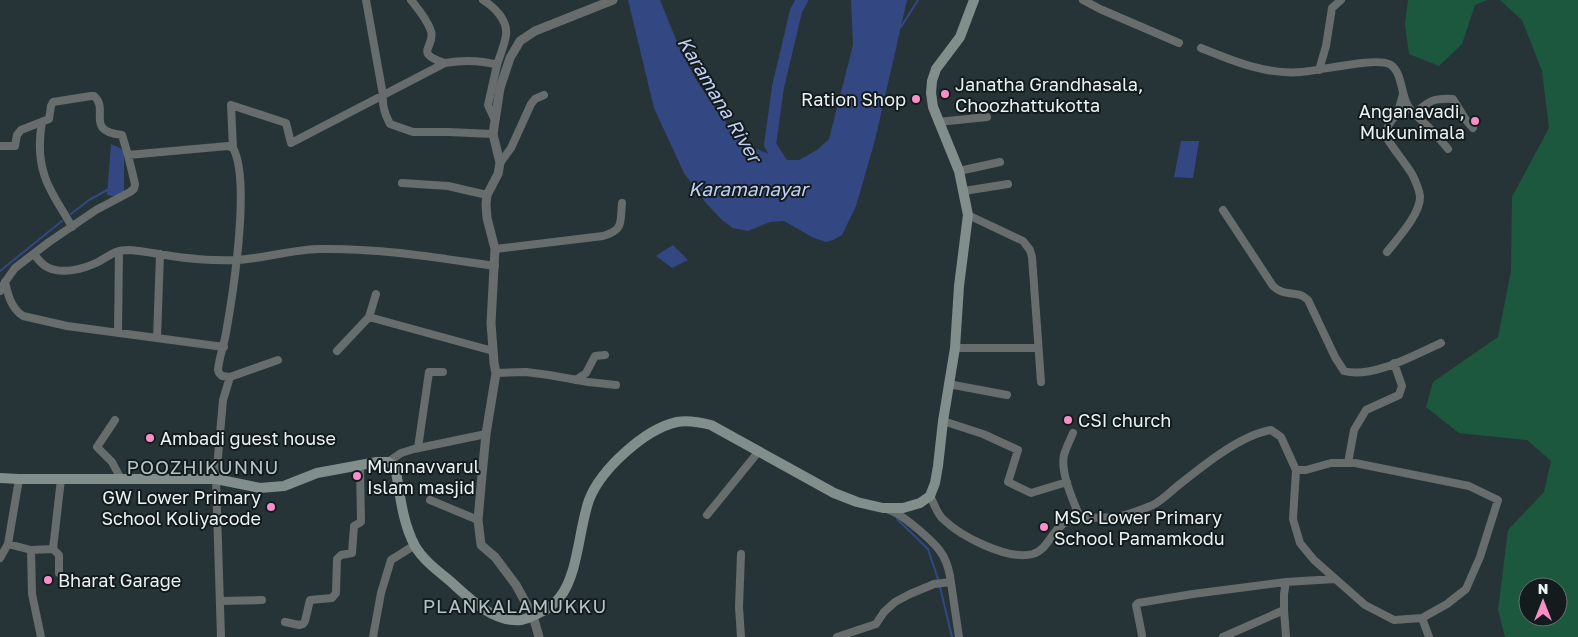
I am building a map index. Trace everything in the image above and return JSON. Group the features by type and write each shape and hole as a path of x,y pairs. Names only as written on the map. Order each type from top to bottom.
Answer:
{"main road":[{"path":"0,478 216,479 260,488 284,486 317,473 388,462 394,466 404,515 415,545 435,568 475,604 490,613 509,619 521,620 543,611 559,598 567,585 572,573 592,494 605,474 633,446 663,426 692,421 711,424 834,492 857,502 884,508 903,508 920,503 930,496 935,484 938,466 948,384 955,348 959,286 968,215 959,171 938,122 930,93 932,81 939,64 960,37 974,0"}],"street":[{"path":"366,0 383,95 382,104 390,124 413,132 493,134"},
{"path":"411,0 421,12 432,35 427,50 428,54 435,60 445,63"},
{"path":"483,0 493,6 505,23 506,34 488,105 494,118"},
{"path":"539,637 533,616 516,585 494,557 481,545 478,520 486,434 496,373 491,323 495,249 486,218 486,195 498,174 500,163 493,134 494,118 500,88 510,58 520,41 535,31 613,0"},
{"path":"1083,0 1178,43"},
{"path":"1319,70 1326,46 1332,8 1341,0"},
{"path":"1201,48 1253,68 1282,72 1319,70 1370,62 1382,62 1392,66 1398,73 1407,105 1448,149"},
{"path":"278,360 230,377 222,376 219,373 218,367 224,347 230,308 239,225 238,161 233,148 231,105 286,123 291,143 445,63 464,60 485,61 498,65"},
{"path":"1387,252 1409,224 1420,197 1412,174 1393,149 1386,135 1389,124 1398,112 1403,94"},
{"path":"500,163 512,148 531,104 544,95"},
{"path":"0,146 15,146 18,132 49,119 53,102 94,96 98,101 100,124 103,130 106,133 122,135 135,184 134,189 96,210 59,234 15,268 0,291"},
{"path":"1414,114 1425,104 1437,98 1453,99 1473,128"},
{"path":"938,122 987,117"},
{"path":"42,122 40,133 44,175 72,227"},
{"path":"128,155 228,146 233,148"},
{"path":"959,171 1000,162"},
{"path":"402,183 448,186 486,195"},
{"path":"964,191 1008,184"},
{"path":"495,249 603,236 614,233 620,226 622,203"},
{"path":"1223,210 1278,292 1303,295 1308,300 1335,357 1344,371 1353,374 1383,368 1441,343"},
{"path":"968,215 1023,241 1030,250 1041,382"},
{"path":"34,254 42,264 57,271 68,271 90,265 100,261 109,254 119,251 148,252 200,260 236,260 320,249 356,249 388,251 495,266"},
{"path":"118,333 119,251"},
{"path":"157,338 160,254"},
{"path":"5,282 12,304 17,312 23,316 67,326 224,347"},
{"path":"338,351 370,317 376,294"},
{"path":"370,317 493,350"},
{"path":"955,348 1038,348"},
{"path":"576,380 586,373 594,356 605,354"},
{"path":"1348,463 1354,430 1366,410 1399,394 1402,386 1394,363"},
{"path":"418,448 429,372 443,372"},
{"path":"496,373 526,372 549,374 576,380 616,385"},
{"path":"221,637 216,479 223,400 230,377"},
{"path":"948,384 1007,395"},
{"path":"115,420 97,447 112,462 121,479"},
{"path":"943,421 983,434 1018,450 1008,482 1031,493 1067,482"},
{"path":"930,496 941,518 959,533 991,549 1018,555 1033,554 1044,547 1056,529 1068,521 1120,516 1154,504 1215,458 1246,438 1259,432 1271,430 1281,437 1296,470 1293,519 1300,543 1314,560 1366,605 1394,620 1422,618 1447,604 1466,589 1480,557 1498,500 1469,486 1365,465 1331,462 1306,470 1296,470"},
{"path":"1073,433 1064,456 1064,467 1067,482 1081,520"},
{"path":"388,462 401,453 418,448 486,434"},
{"path":"707,515 759,451"},
{"path":"285,622 302,624 305,621 310,600 332,598 336,593 337,559 340,555 352,553 354,526 361,522 360,465"},
{"path":"0,558 8,544 19,479"},
{"path":"53,549 61,479"},
{"path":"430,500 478,520"},
{"path":"884,508 899,514 936,544 949,566 959,637"},
{"path":"8,544 31,550 53,549 59,555 59,572"},
{"path":"373,637 381,593 390,560 415,545"},
{"path":"31,550 32,594 41,637"},
{"path":"741,554 738,607 741,637"},
{"path":"1142,635 1136,606 1138,603 1286,582 1336,579"},
{"path":"837,637 876,624 884,612 895,602 910,594 934,584 951,582"},
{"path":"1286,582 1284,594 1286,637"},
{"path":"220,601 262,600"},
{"path":"1223,637 1284,610"},
{"path":"1422,618 1429,637"}],"green space":[{"path":"1408,0 1487,0 1475,5 1462,44 1439,66 1409,54 1405,24"},
{"path":"1500,0 1578,0 1578,637 1505,637 1498,610 1508,530 1544,492 1551,461 1527,440 1459,433 1426,407 1433,382 1498,337 1511,271 1512,197 1549,128 1542,71 1522,20"}],"water":[{"name":"Karamanayar","path":"628,0 660,0 681,52 698,83 722,118 744,144 784,160 799,160 817,150 829,139 853,45 851,0 907,0 875,140 856,206 842,235 826,242 812,237 784,221 770,222 748,231 733,228 722,220 706,203 684,173 654,108"},
{"path":"1181,141 1199,141 1193,178 1174,177"},
{"path":"111,144 124,150 124,198 107,195"},
{"path":"673,245 688,260 672,268 656,256"}],"waterway":[{"name":"Karamana River","path":"787,171 770,145 778,87 796,11 802,0"},
{"path":"901,27 918,0"},
{"path":"71,214 89,200 109,189"},
{"path":"0,271 62,221"},
{"path":"897,519 928,549 939,582"},
{"path":"940,587 952,637"}],"place":[{"name":"Janatha Grandhasala, Choozhattukotta","path":"945,94"},
{"name":"Ration Shop","path":"916,99"},
{"name":"Anganavadi, Mukunimala","path":"1475,121"},
{"name":"CSI church","path":"1068,420"},
{"name":"Ambadi guest house","path":"150,438"},
{"name":"Munnavvarul Islam masjid","path":"357,476"},
{"name":"GW Lower Primary School Koliyacode","path":"271,507"},
{"name":"MSC Lower Primary School Pamamkodu","path":"1044,527"},
{"name":"Bharat Garage","path":"48,580"}],"district":[{"name":"POOZHIKUNNU","path":"203,466"},
{"name":"PLANKALAMUKKU","path":"515,605"}]}
